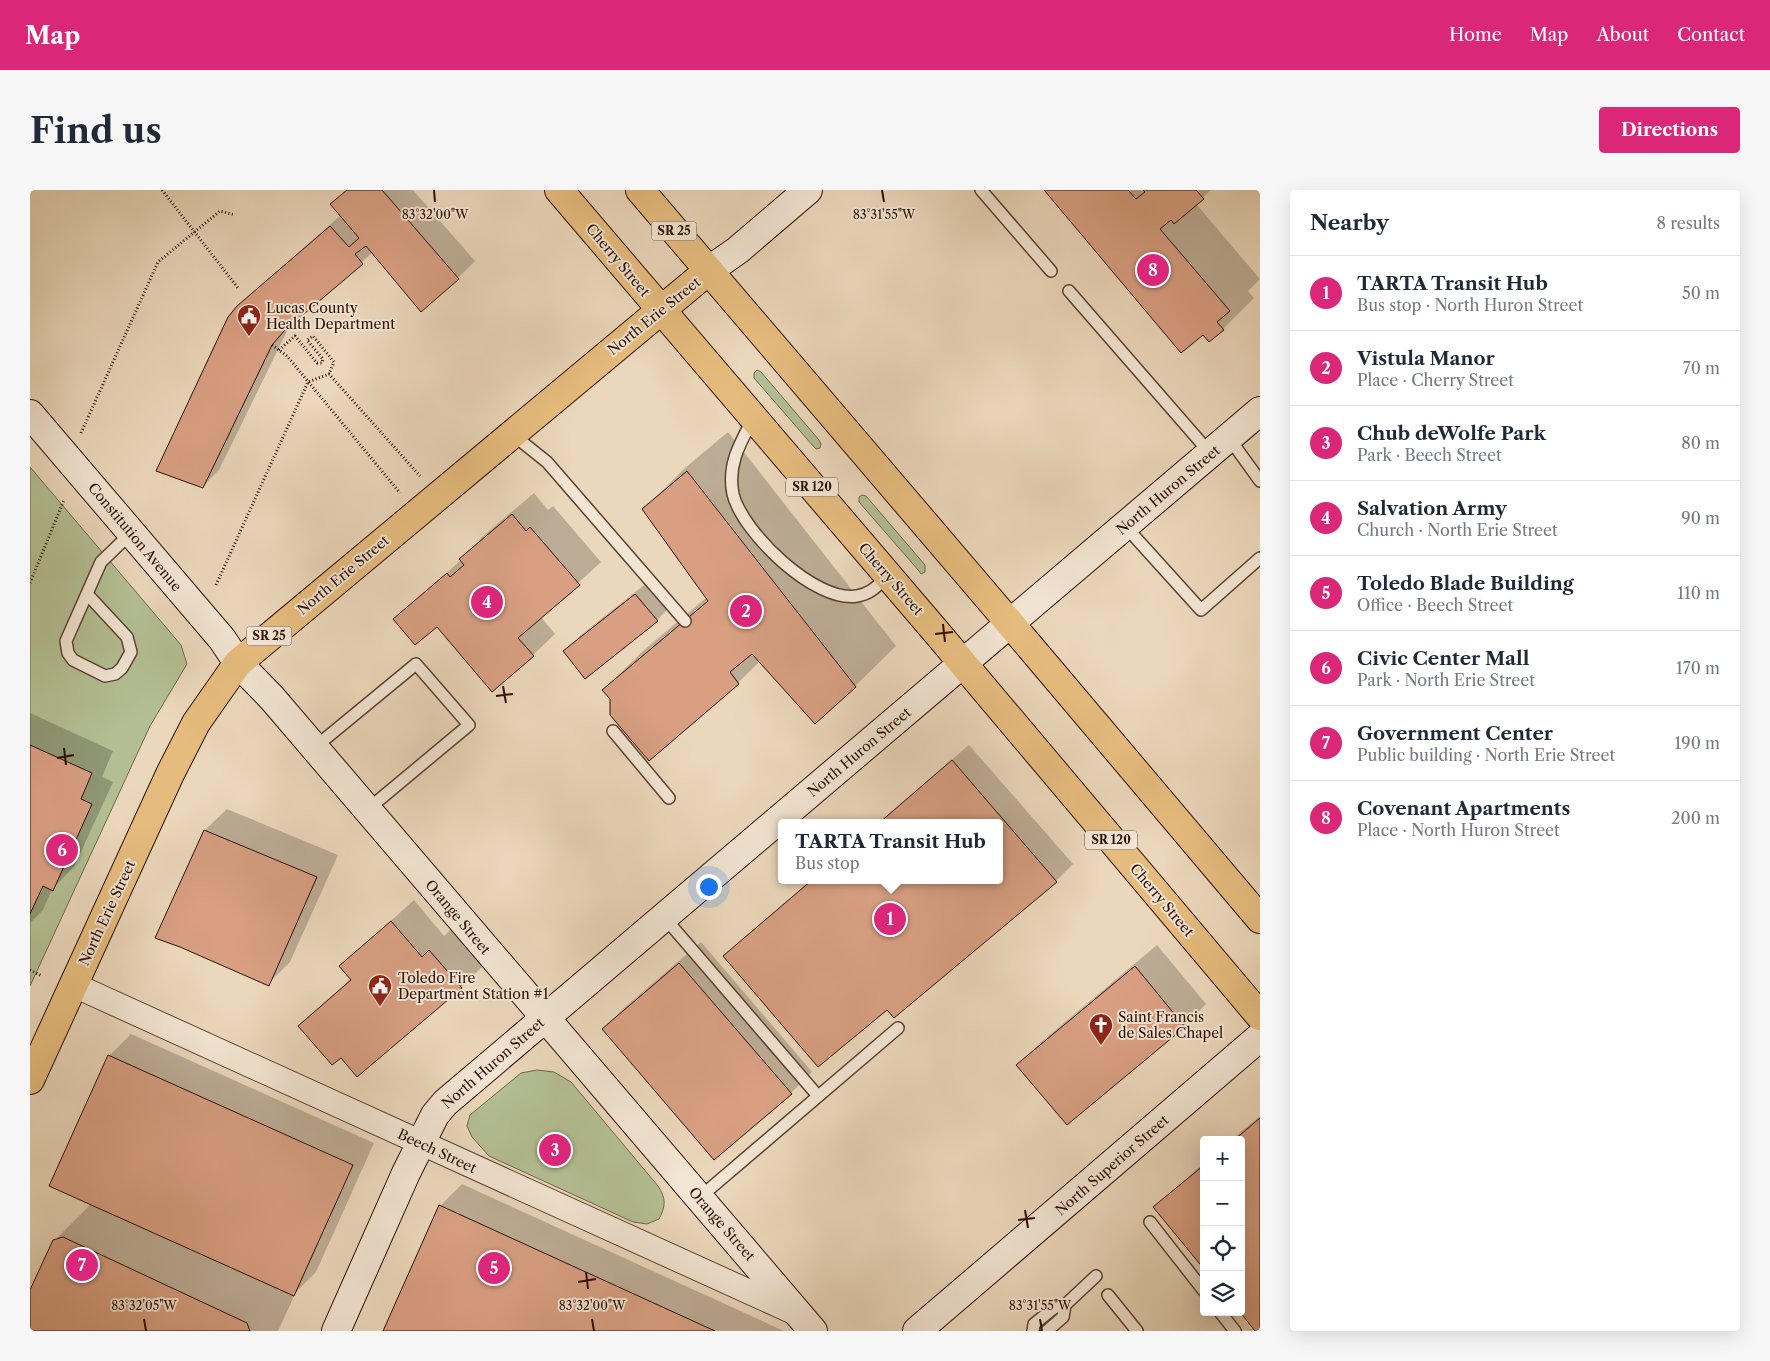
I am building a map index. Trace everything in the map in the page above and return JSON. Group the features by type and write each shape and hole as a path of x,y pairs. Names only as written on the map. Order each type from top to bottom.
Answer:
{"main road":[{"name":"Cherry Street","path":"559,190 1260,1016"},
{"name":"SR 25","path":"640,190 708,271"},
{"name":"North Erie Street","path":"30,1080 192,732 238,663 708,271"},
{"path":"708,271 1260,920"}],"street":[{"name":"North Erie Street","path":"708,271 738,250 806,190"},
{"name":"North Huron Street","path":"779,819 1260,411"},
{"name":"Constitution Avenue","path":"30,414 222,639 238,663"},
{"name":"Orange Street","path":"238,663 272,698 544,1019 807,1323"},
{"name":"North Huron Street","path":"336,1331 420,1144 435,1115 445,1104 778,820"},
{"name":"Beech Street","path":"74,985 807,1323"},
{"name":"North Superior Street","path":"917,1331 1260,1037"}],"lane":[{"path":"981,190 1052,271"},
{"path":"1069,291 1220,446 1260,481"},
{"path":"753,419 734,454 733,494 738,508 767,548 813,585 835,595 856,596 872,592 888,576"},
{"path":"512,434 546,462 685,621"},
{"path":"1125,526 1201,610 1260,558"},
{"path":"87,594 126,637 130,645 131,652 122,668 115,674 105,676 73,660 68,653 66,641 101,562 131,533"},
{"path":"314,748 416,664 469,725 367,810"},
{"path":"613,731 669,798"},
{"path":"664,917 818,1096"},
{"path":"699,1198 898,1028"},
{"path":"1150,1222 1200,1286"},
{"path":"1033,1331 1034,1324 1054,1308 1064,1305 1096,1276"},
{"path":"1108,1295 1137,1331"},
{"path":"1047,1331 1063,1317 1064,1305"},
{"path":"1223,1316 1235,1331"}],"path":[{"path":"162,190 238,288"},
{"path":"81,434 158,262 220,211 235,215"},
{"path":"216,585 308,382 329,374 334,362 313,336 308,340 323,359 322,363 317,363 295,336 278,350"},
{"path":"272,345 308,382 400,493"},
{"path":"329,374 420,476"},
{"path":"30,583 64,500"},
{"path":"30,970 42,976"}],"green space":[{"path":"757,370 761,372 819,440 820,448 816,449 814,447 754,378 754,373"},
{"path":"30,467 181,645 187,664 150,726 30,986"},
{"path":"862,495 866,496 925,565 925,572 921,574 859,502 859,497"},
{"path":"537,1070 554,1072 571,1082 658,1186 663,1194 664,1202 659,1219 647,1224 633,1222 489,1156 472,1137 467,1126 470,1115 521,1073"}],"building":[{"name":"Lucas County Health Department","path":"347,190 382,190 459,279 421,312 366,246 355,254 363,264 285,330 272,345 203,488 156,471 228,317 237,306 330,226 349,247 359,238 330,204"},
{"path":"1044,190 1128,190 1136,199 1145,192 1143,190 1196,190 1204,199 1174,224 1171,220 1160,229 1230,311 1217,322 1224,330 1209,342 1203,335 1181,353"},
{"path":"687,471 856,687 815,724 752,654 730,672 739,684 649,761 610,715 610,699 602,690 708,601 642,509"},
{"path":"512,514 526,531 530,527 580,585 518,638 534,656 492,692 437,627 415,645 393,619 447,573 450,577 464,565 459,559"},
{"path":"635,594 658,621 585,679 563,651"},
{"path":"30,745 92,773 81,799 92,804 53,891 43,886 30,914"},
{"path":"952,760 1003,819 884,819"},
{"path":"1003,819 1057,882 894,1018 887,1010 818,1067 723,956 807,884 1003,884"},
{"path":"204,830 317,877 269,986 155,938"},
{"name":"Toledo Fire Department Station #1","path":"391,921 422,957 429,950 462,988 357,1077 341,1058 332,1065 298,1026 351,980 339,966"},
{"path":"679,963 792,1094 714,1160 602,1029"},
{"name":"Saint Francis de Sales Chapel","path":"1135,966 1185,1027 1067,1125 1016,1065"},
{"path":"108,1055 353,1165 294,1296 49,1186"},
{"path":"1260,1118 1260,1331 1255,1331 1243,1316 1245,1316 1245,1136 1239,1136"},
{"path":"1200,1168 1200,1264 1153,1207"},
{"path":"439,1205 715,1331 383,1331"},
{"path":"63,1237 247,1323 250,1331 30,1331 30,1290 53,1240"}],"place":[{"name":"Covenant Apartments","path":"1153,270"},
{"name":"Lucas County Health Department","path":"249,337"},
{"name":"Salvation Army","path":"487,602"},
{"name":"Vistula Manor","path":"746,611"},
{"name":"Civic Center Mall","path":"62,850"},
{"name":"TARTA Transit Hub","path":"890,919"},
{"name":"Toledo Fire Department Station #1","path":"380,1007"},
{"name":"Saint Francis de Sales Chapel","path":"1101,1046"},
{"name":"Chub deWolfe Park","path":"555,1150"},
{"name":"Government Center","path":"82,1265"},
{"name":"Toledo Blade Building","path":"494,1268"}]}
